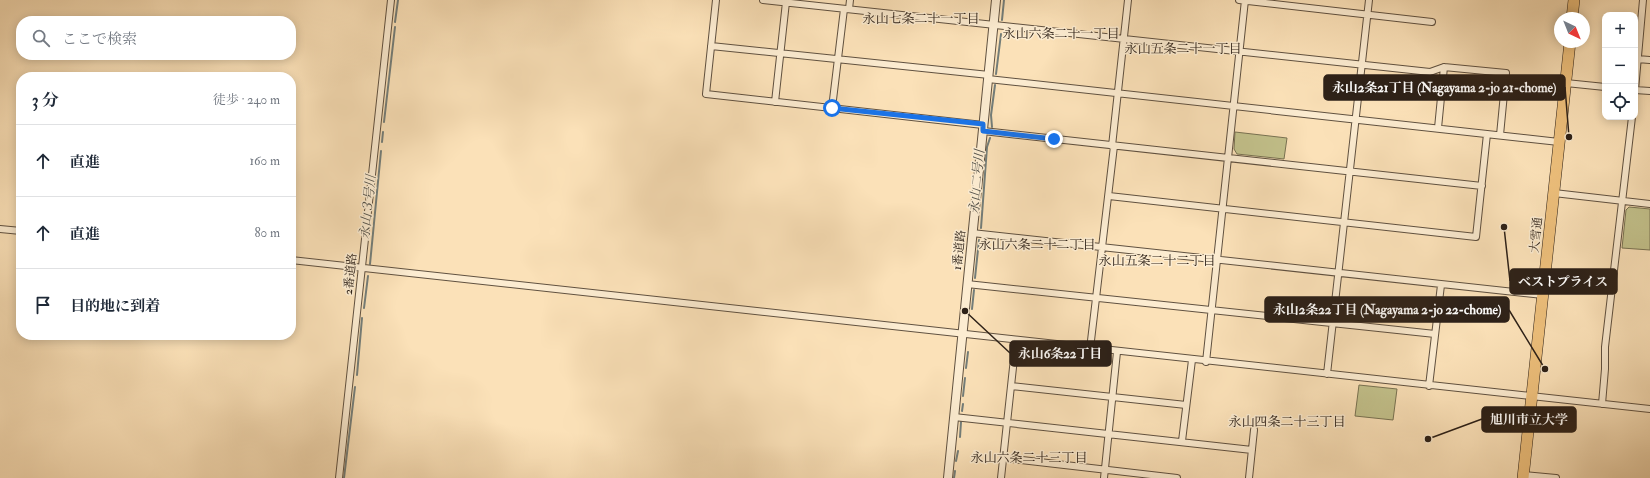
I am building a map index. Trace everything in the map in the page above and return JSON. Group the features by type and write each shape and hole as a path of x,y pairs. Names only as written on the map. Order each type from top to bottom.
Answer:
{"highway":[{"path":"1573,12 1574,0"},
{"name":"大雪通","path":"1523,476 1569,48"}],"street":[{"name":"2番道路","path":"339,478 391,0"},
{"path":"716,0 706,94 832,108 1113,146 1482,186"},
{"path":"763,0 1430,72 1444,67 1506,73 1500,135"},
{"path":"832,108 846,9 850,0"},
{"name":"1番道路","path":"948,478 996,0"},
{"path":"1090,348 1101,248 1109,196 1128,0"},
{"path":"1206,362 1240,52 1243,0 1432,22"},
{"path":"1327,374 1369,0"},
{"path":"1638,49 1643,0"},
{"path":"775,102 786,2"},
{"path":"711,46 838,59 1118,94 1559,142"},
{"path":"1638,59 1650,60"},
{"path":"1438,128 1444,67"},
{"path":"1566,83 1602,87"},
{"path":"1638,90 1650,91"},
{"path":"1602,404 1605,347 1632,120"},
{"path":"1109,196 1344,221 1476,237 1487,134"},
{"path":"1554,193 1650,204"},
{"path":"0,229 16,231"},
{"path":"972,233 1543,295"},
{"path":"296,261 1206,362 1650,409"},
{"path":"968,284 1435,334"},
{"path":"1429,386 1440,285"},
{"path":"1001,478 1016,340"},
{"path":"1104,478 1117,352"},
{"path":"1182,441 1192,360"},
{"path":"1011,386 1186,405"},
{"path":"954,417 1182,441 1252,450"},
{"path":"1249,478 1254,430"},
{"path":"1004,458 1177,478"},
{"path":"1523,476 1556,478"}],"shaded area":[{"path":"1235,132 1287,138 1284,159 1237,154 1234,149"},
{"path":"1629,207 1650,209 1650,250 1622,248 1626,210"},
{"path":"1359,385 1397,389 1393,420 1355,416"}],"waterway":[{"name":"永山３号川","path":"395,22 398,0"},
{"name":"永山二号川","path":"1002,20 1004,0"},
{"name":"永山３号川","path":"384,122 395,27"},
{"name":"永山二号川","path":"996,74 1001,34"},
{"name":"永山二号川","path":"992,127 991,115 995,85"},
{"name":"永山３号川","path":"382,142 383,132"},
{"name":"永山二号川","path":"981,228 987,147 990,138"},
{"name":"永山３号川","path":"370,264 381,151"},
{"name":"永山二号川","path":"975,278 979,240"},
{"name":"永山３号川","path":"364,308 368,276"},
{"name":"永山二号川","path":"972,309 974,290"},
{"name":"永山３号川","path":"357,375 362,318"},
{"name":"永山二号川","path":"966,368 968,352"},
{"name":"永山二号川","path":"963,396 965,378"},
{"name":"永山３号川","path":"344,478 355,387"},
{"name":"永山二号川","path":"962,411 963,404"},
{"name":"永山二号川","path":"960,437 961,422"},
{"name":"永山二号川","path":"956,461 958,451"},
{"name":"永山二号川","path":"954,478 955,471"}],"place":[{"name":"永山2条21丁目 (Nagayama 2-jo 21-chome)","path":"1569,137"},
{"name":"ベストプライス","path":"1504,227"},
{"name":"永山6条22丁目","path":"965,311"},
{"name":"永山2条22丁目 (Nagayama 2-jo 22-chome)","path":"1545,369"},
{"name":"旭川市立大学","path":"1428,439"}],"district":[{"name":"永山七条二十一丁目","path":"921,18"},
{"name":"永山六条二十一丁目","path":"1061,33"},
{"name":"永山五条二十一丁目","path":"1183,48"},
{"name":"永山六条二十二丁目","path":"1037,244"},
{"name":"永山五条二十二丁目","path":"1157,260"},
{"name":"永山四条二十三丁目","path":"1287,421"},
{"name":"永山六条二十三丁目","path":"1029,457"}],"route":[{"path":"832,108 983,124 983,131 1054,139"}]}
